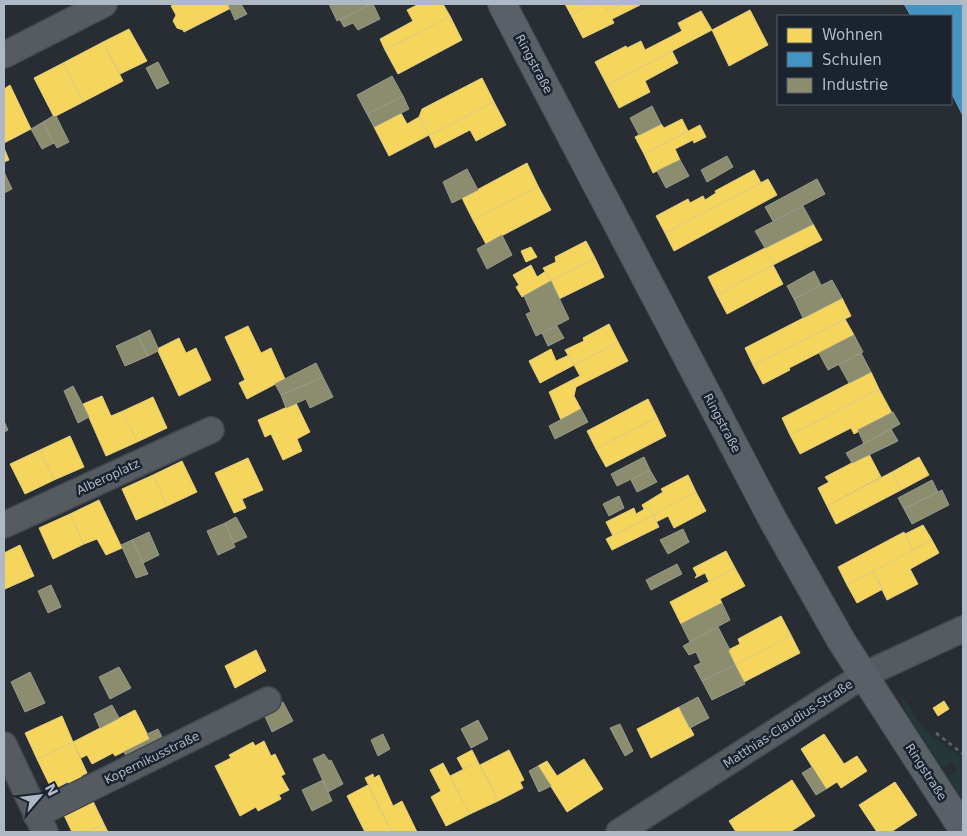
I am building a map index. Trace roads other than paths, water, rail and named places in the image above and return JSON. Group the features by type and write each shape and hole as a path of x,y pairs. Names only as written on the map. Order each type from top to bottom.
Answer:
{"main road":[{"name":"Ringstraße","path":"502,4 774,522 842,642 963,829"}],"street":[{"path":"4,55 104,4"},
{"name":"Alberoplatz","path":"4,525 211,430"},
{"name":"Matthias-Claudius-Straße","path":"619,832 864,676 963,629"},
{"name":"Kopernikusstraße","path":"4,745 41,823 268,700"}]}
